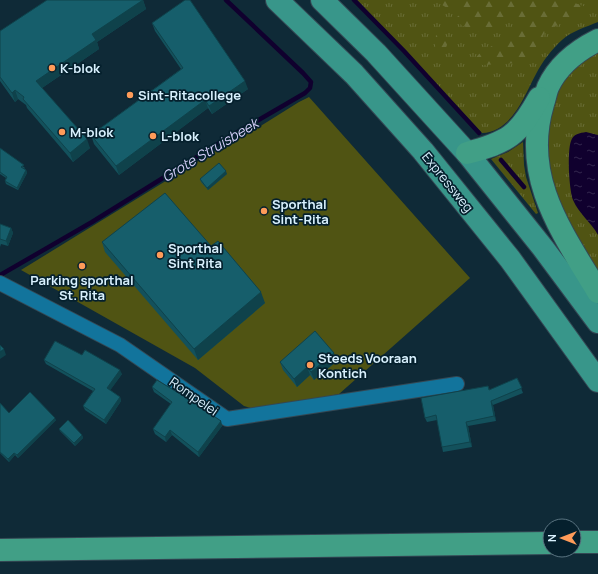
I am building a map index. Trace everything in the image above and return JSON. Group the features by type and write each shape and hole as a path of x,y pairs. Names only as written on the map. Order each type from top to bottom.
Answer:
{"highway":[{"name":"Expressweg","path":"278,0 354,74 423,151 510,259 598,381"},
{"path":"322,0 376,53 467,153 543,248 598,322"},
{"path":"423,151 467,153 497,144 508,138 521,126 563,64 598,40"},
{"path":"547,88 540,116 538,132 537,159 541,180 547,201 558,226 598,292"},
{"path":"582,542 598,542"},
{"path":"0,550 542,543"}],"street":[{"name":"Rompelei","path":"0,283 120,344 226,419 456,384"}],"green space":[{"path":"357,0 598,0 598,22 575,32 558,44 541,65 522,102 509,120 492,131 482,133"},
{"path":"441,0 566,0 586,7 584,12 545,31 541,42 519,63 482,65 474,60 479,54 513,33 517,23 515,19 511,19 495,33 490,35 463,26 456,21 457,17 462,13 459,9 451,10 442,5"},
{"path":"444,33 447,38 447,43 443,53 435,50 436,35"},
{"path":"598,49 598,282 556,208 542,137 561,81"},
{"name":"Sporthal Sint-Rita","path":"309,97 470,278 339,394 258,410 244,406 195,368 21,270 234,139 259,127"},
{"path":"523,142 526,177 538,213 536,214 491,159 508,152"}],"water":[{"path":"586,132 598,135 598,235 573,200 570,188 569,161 571,141 575,135"}],"building":[{"path":"47,0 143,0 92,34 96,40 36,81 87,139 70,153 23,99 24,97 15,90 12,93 0,77 0,31"},
{"path":"185,0 190,0 245,81 209,106 205,100 116,166 91,135 183,68 152,23"},
{"path":"0,148 24,165 21,167 26,170 17,188 5,181 7,177 0,172"},
{"path":"219,163 226,171 207,188 200,179"},
{"path":"165,193 211,246 218,241 261,292 194,349 102,242"},
{"path":"0,224 11,228 6,241 0,239"},
{"name":"Steeds Vooraan Kontich","path":"315,331 334,353 311,372 307,367 294,379 280,362"},
{"path":"55,341 82,355 85,350 120,370 107,388 120,397 104,420 83,406 95,389 44,360"},
{"path":"0,345 4,349 0,352"},
{"path":"517,378 522,388 491,401 494,416 466,422 470,442 442,447 436,415 425,418 421,398 488,386 489,390"},
{"path":"157,380 221,421 198,452 170,430 165,437 153,429 172,402 152,387"},
{"path":"30,392 55,418 17,455 14,453 8,459 0,452 0,403 9,413"},
{"path":"68,420 82,435 74,443 59,429"}],"waterway":[{"name":"Grote Struisbeek","path":"2,274 92,222 229,137 305,93 310,88 311,82 303,73 226,0"},
{"path":"354,0 404,51 479,133"},
{"path":"501,160 524,187"}],"place":[{"name":"K-blok","path":"52,68"},
{"name":"Sint-Ritacollege","path":"130,95"},
{"name":"M-blok","path":"62,132"},
{"name":"L-blok","path":"153,136"},
{"name":"Sporthal Sint-Rita","path":"264,211"},
{"name":"Sporthal Sint Rita","path":"160,255"},
{"name":"Parking sporthal St. Rita","path":"82,266"},
{"name":"Steeds Vooraan Kontich","path":"310,365"}]}
